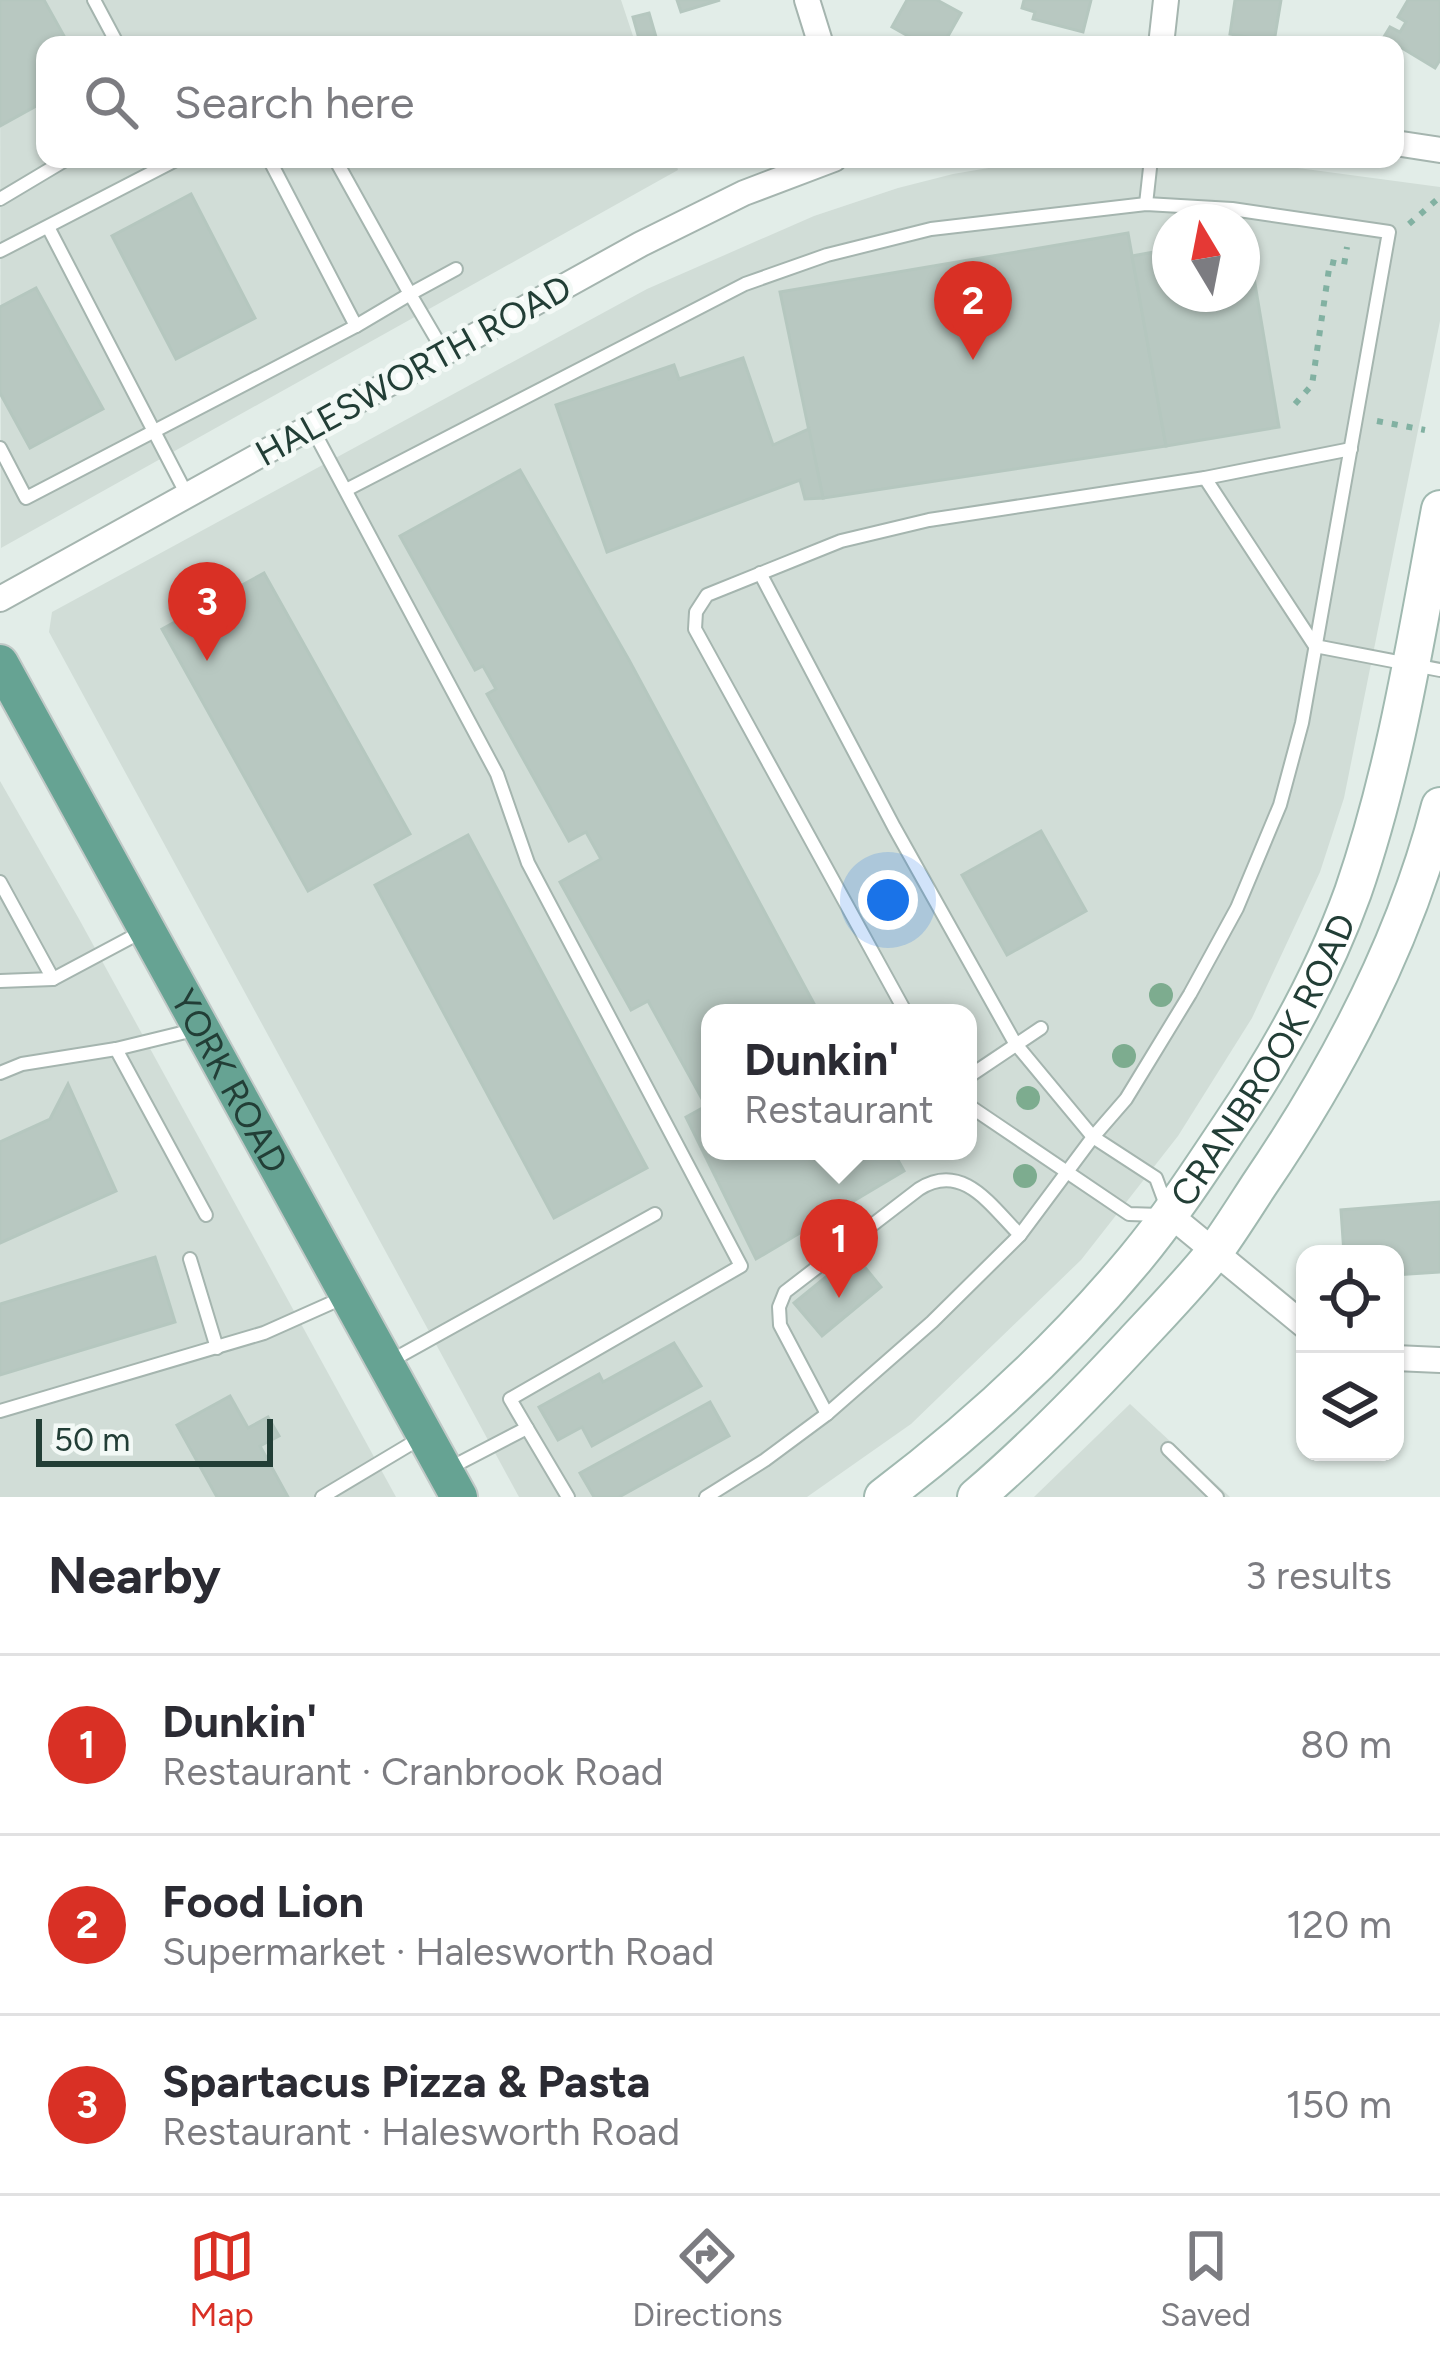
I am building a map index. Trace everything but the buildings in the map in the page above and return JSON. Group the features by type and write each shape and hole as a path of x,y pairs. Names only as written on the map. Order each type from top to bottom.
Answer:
{"main road":[{"name":"YORK ROAD","path":"0,663 452,1489"}],"street":[{"path":"807,0 817,36"},
{"path":"1162,36 1166,0"},
{"path":"1404,144 1440,150"},
{"name":"HALESWORTH ROAD","path":"0,599 692,217 810,168"},
{"name":"CRANBROOK ROAD","path":"883,1497 937,1455 1092,1308 1170,1215 1248,1100 1307,998 1334,942 1425,667 1440,509"},
{"name":"CRANBROOK ROAD","path":"976,1497 1093,1386 1214,1253 1327,1077 1380,976 1440,806"},
{"path":"1170,1215 1296,1319"},
{"path":"1404,1358 1440,1360"}],"lane":[{"path":"94,0 113,36"},
{"path":"0,199 52,168"},
{"path":"0,251 161,168"},
{"path":"274,168 356,326"},
{"path":"340,168 444,352"},
{"path":"1146,204 1149,168"},
{"path":"346,490 745,284 827,255 932,229 1146,204 1232,209 1389,232 1302,724 1280,805 1237,908 1126,1099 1020,1234 932,1322 827,1414 706,1497"},
{"path":"48,227 187,495"},
{"path":"0,448 26,498 356,326 456,268"},
{"path":"311,426 497,774 527,863 741,1266 510,1399 568,1497"},
{"path":"901,1004 695,629 697,611 707,595 841,541 929,520 1205,478 1351,449"},
{"path":"1205,478 1316,646 1425,667"},
{"path":"760,573 1015,1043 1094,1136 1156,1178 1170,1215 1129,1214 977,1111"},
{"path":"0,882 53,980"},
{"path":"0,982 53,980 146,929"},
{"path":"0,1073 22,1064 201,1028"},
{"path":"977,1070 1041,1028"},
{"path":"116,1048 206,1215"},
{"path":"827,1414 780,1325 779,1307 785,1292 934,1180 955,1179 971,1187 1020,1234"},
{"path":"386,1364 655,1214"},
{"path":"190,1258 217,1348"},
{"path":"0,1411 264,1334 348,1296"},
{"path":"452,1489 527,1428"},
{"path":"322,1497 426,1436"},
{"path":"1168,1449 1217,1497"}],"path":[{"path":"1389,232 1412,222 1440,196"},
{"path":"1295,404 1312,385 1330,262 1344,265 1351,225"},
{"path":"1356,418 1425,430"}],"shaded area":[{"path":"0,0 621,0 633,36 36,36 36,168 678,170 1,548"},
{"path":"989,168 1299,168 1440,187 1440,321 1344,798 1320,872 1252,1018 1178,1136 1081,1260 911,1424 807,1497 519,1497 49,632 52,612 647,289 814,216 898,188"},
{"path":"0,781 79,919 396,1497 0,1497"},
{"path":"1130,1404 1230,1497 1034,1497"}],"place":[{"name":"Food Lion","path":"973,360"},
{"name":"Spartacus Pizza & Pasta","path":"207,661"},
{"name":"Dunkin'","path":"839,1298"}]}
